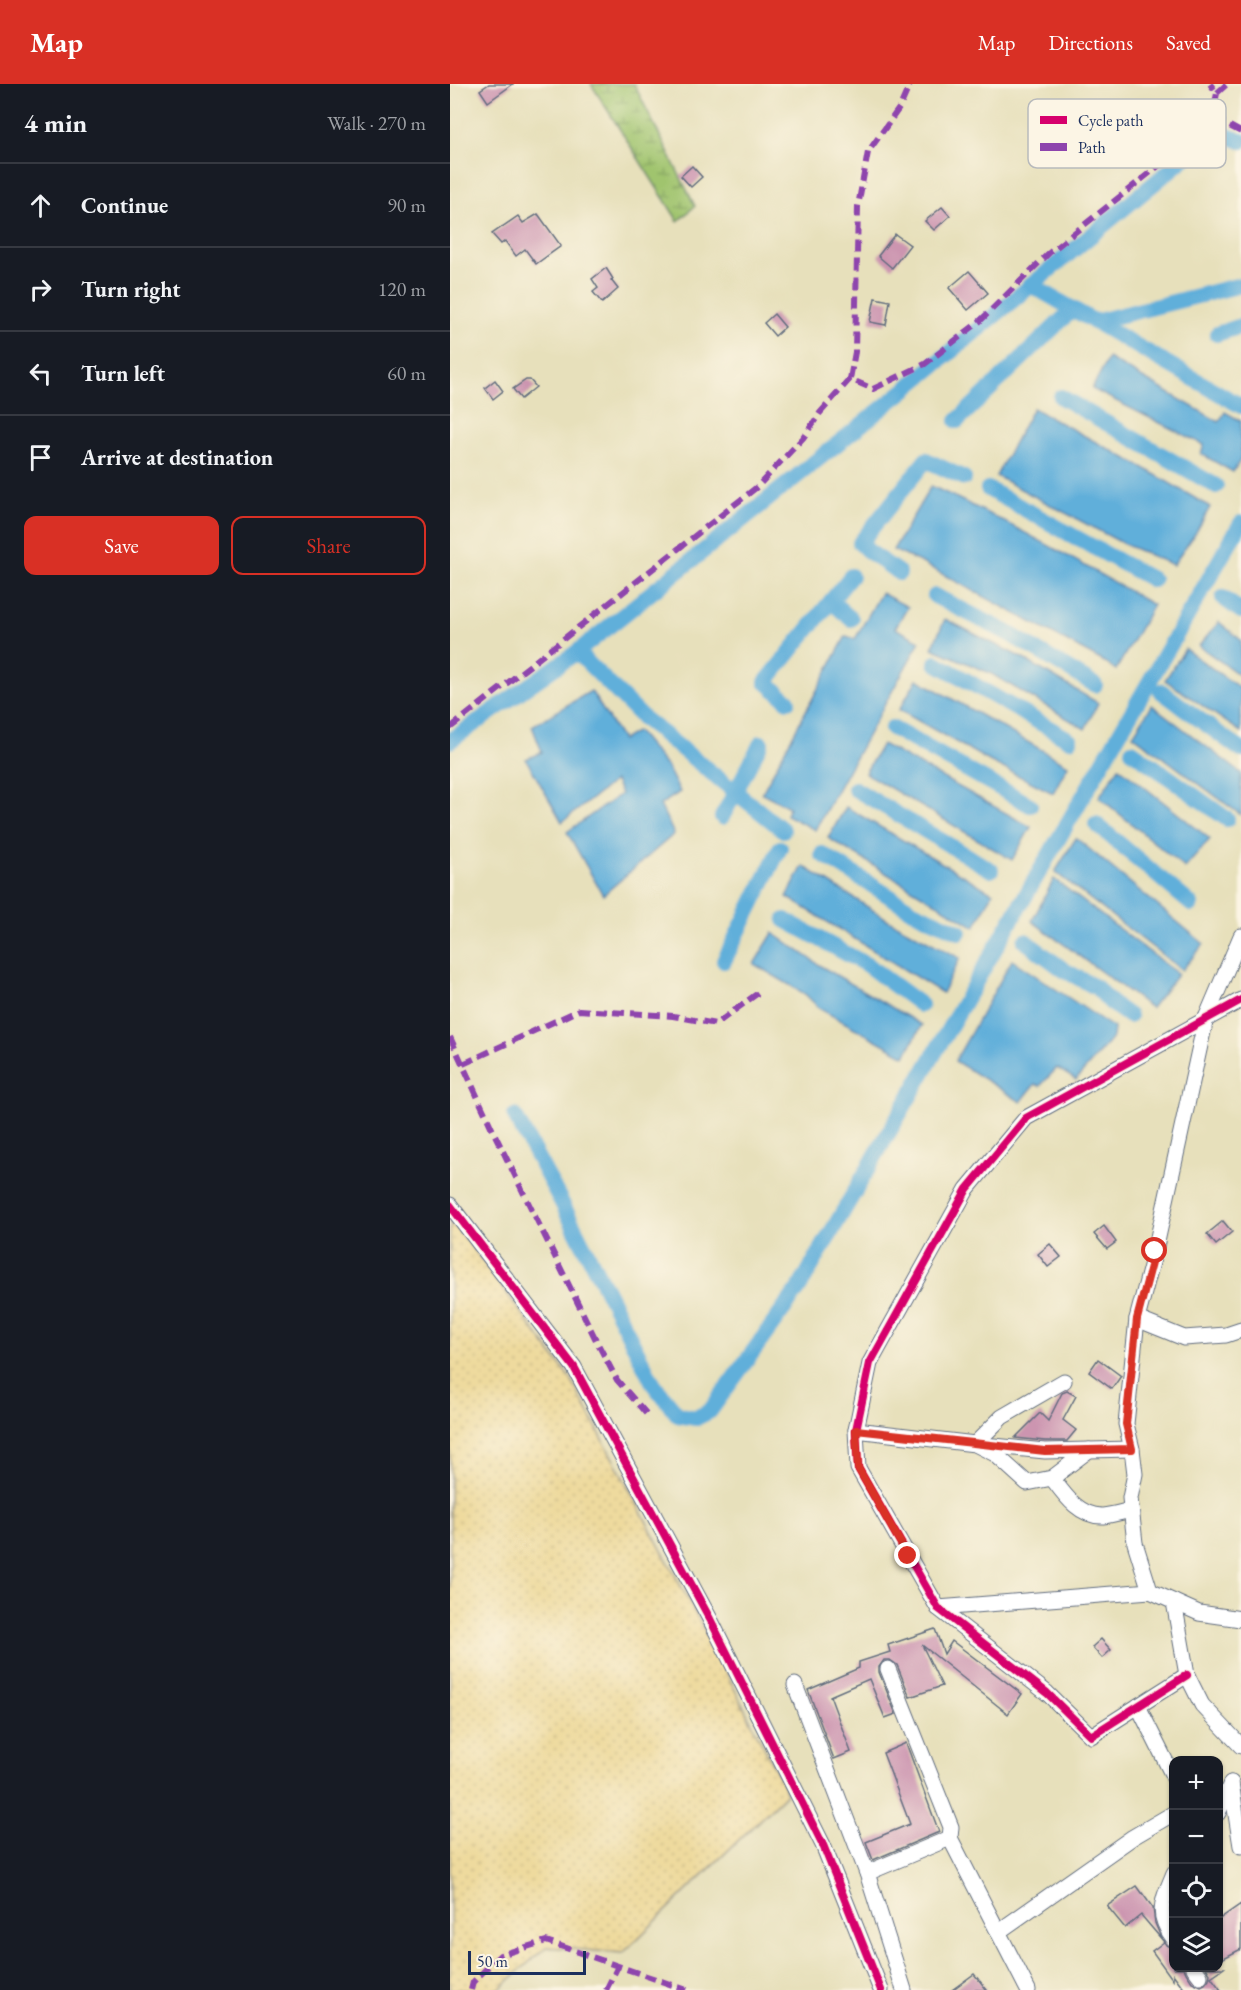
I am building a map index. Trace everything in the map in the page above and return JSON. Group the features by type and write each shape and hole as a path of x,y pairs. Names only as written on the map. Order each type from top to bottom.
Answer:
{"street":[{"path":"1150,1591 1135,1543 1130,1498 1135,1474 1126,1424 1137,1319 1155,1251 1206,1018 1241,936"},
{"path":"1187,1675 1091,1736 1047,1693 938,1608 858,1468 856,1430 870,1363 967,1189 1026,1118 1241,1000"},
{"path":"450,1205 574,1367 710,1618 823,1845 881,1990"},
{"path":"1137,1319 1184,1338 1226,1335 1241,1330"},
{"path":"975,1444 1002,1417 1064,1381"},
{"path":"856,1430 1045,1451 1132,1449"},
{"path":"975,1444 995,1454 1027,1483 1052,1478 1089,1450"},
{"path":"1052,1478 1071,1503 1090,1514 1101,1516 1131,1510"},
{"path":"938,1608 1150,1591 1199,1613 1241,1619"},
{"path":"1174,1602 1187,1675 1202,1705 1241,1746"},
{"path":"888,1669 951,1827 950,1838 1028,1990"},
{"path":"795,1685 867,1873 904,1990"},
{"path":"1138,1706 1169,1770"},
{"path":"1220,1810 1233,1783"},
{"path":"1233,1783 1241,1846"},
{"path":"998,1932 1133,1837 1169,1815"},
{"path":"867,1873 950,1838"},
{"path":"1169,1885 1161,1908 1164,1926 1169,1933"},
{"path":"858,1932 886,1930"}],"green space":[{"path":"591,84 634,84 695,206 678,221"}],"sand":[{"path":"450,1218 570,1378 717,1654 787,1793 623,1953 546,1947 498,1990 450,1990"}],"water":[{"path":"1108,358 1219,422 1225,412 1241,421 1241,459 1233,472 1201,454 1204,445 1092,389"},
{"path":"1033,408 1144,468 1210,507 1195,534 1173,565 1124,544 996,476"},
{"path":"931,486 1016,528 1153,605 1116,670 922,563 893,550"},
{"path":"881,593 908,607 895,628 920,641 815,830 786,815 789,807 762,793 846,636 855,639"},
{"path":"945,619 1022,658 1098,703 1085,729 990,673 932,648"},
{"path":"1219,622 1241,640 1241,676 1199,646"},
{"path":"1185,649 1241,689 1241,732 1165,680"},
{"path":"917,679 1068,765 1053,793 991,762 899,710"},
{"path":"591,691 622,740 637,731 667,767 680,792 660,805 674,834 603,895 567,832 621,794 615,781 562,822 526,759 542,752 532,726"},
{"path":"1152,705 1241,773 1241,815 1133,735"},
{"path":"882,744 1031,827 1012,860 865,773"},
{"path":"1119,767 1210,839 1185,868 1099,797"},
{"path":"846,807 993,893 975,927 828,838"},
{"path":"1076,838 1204,944 1182,970 1055,872"},
{"path":"803,866 890,921 960,958 942,993 787,897"},
{"path":"1054,879 1178,974 1151,1008 1032,921"},
{"path":"773,933 824,968 922,1025 905,1056 820,1009 805,994 754,964"},
{"path":"1012,960 1114,1028 1113,1037 1076,1080 1057,1068 1040,1086 1035,1084 1021,1102 955,1061"}],"building":[{"path":"489,84 513,84 488,102 480,90"},
{"path":"692,166 702,177 691,187 681,176"},
{"path":"942,207 950,216 934,230 925,221"},
{"path":"538,214 561,246 536,264 525,249 516,256 505,241 501,244 492,234 518,216 523,223"},
{"path":"895,234 910,245 892,268 878,256"},
{"path":"606,268 618,289 602,303 593,292 598,288 592,279"},
{"path":"969,271 988,293 968,310 949,288"},
{"path":"875,298 890,301 886,325 870,322"},
{"path":"774,314 785,327 775,336 764,323"},
{"path":"495,380 503,391 493,399 485,388"},
{"path":"526,380 530,380 536,387 521,399 513,389"},
{"path":"1223,1221 1232,1232 1216,1245 1207,1234"},
{"path":"1104,1226 1116,1242 1107,1249 1094,1234"},
{"path":"1050,1244 1061,1257 1048,1267 1038,1254"},
{"path":"1098,1359 1121,1376 1112,1389 1089,1372"},
{"path":"1067,1391 1076,1396 1063,1420 1076,1430 1067,1441 1015,1438 1040,1413 1048,1421 1062,1393"},
{"path":"935,1629 944,1654 952,1641 1022,1694 1008,1714 922,1645 942,1686 910,1697 897,1665 890,1660 884,1660 879,1667 879,1672 896,1714 885,1718 869,1679 830,1696 851,1752 834,1759 808,1690 859,1668 859,1662 890,1652 888,1645"},
{"path":"1101,1639 1111,1650 1102,1658 1092,1647"},
{"path":"906,1743 939,1832 873,1860 866,1842 910,1824 883,1753"},
{"path":"1137,1886 1153,1908 1155,1923 1169,1947 1169,1972 1186,1972 1192,1982 1201,1986 1209,1979 1209,1972 1218,1972 1211,1977 1221,1990 1185,1990 1173,1974 1173,1980 1152,1951 1164,1942 1141,1915 1125,1928 1107,1906"},
{"path":"1241,1904 1241,1949 1223,1958 1223,1918"},
{"path":"974,1974 987,1990 952,1990"}],"waterway":[{"path":"1226,136 1241,141"},
{"path":"783,830 643,718 577,652 906,389 1173,168"},
{"path":"1031,285 1241,406"},
{"path":"1094,322 1241,285"},
{"path":"957,421 1073,309"},
{"path":"1217,334 1241,326"},
{"path":"1061,397 1216,486"},
{"path":"899,573 860,543 926,460 964,478"},
{"path":"988,489 1153,580"},
{"path":"515,1116 562,1203 654,1385 678,1415 696,1418 710,1411 799,1288 1241,523"},
{"path":"788,701 766,682 851,576"},
{"path":"935,596 1008,633 1095,685"},
{"path":"1223,598 1241,611"},
{"path":"831,601 851,619"},
{"path":"450,741 577,652"},
{"path":"936,663 1070,740"},
{"path":"1161,691 1241,750"},
{"path":"892,728 1030,805"},
{"path":"722,817 761,743"},
{"path":"1132,751 1227,819"},
{"path":"855,789 991,870"},
{"path":"1096,824 1191,904"},
{"path":"724,961 780,848"},
{"path":"822,854 913,911 959,932"},
{"path":"785,920 867,965 921,1005"},
{"path":"1025,941 1064,970 1097,988 1111,1003 1129,1016"}],"marked path":[{"path":"850,379 855,352 858,206 868,152 900,107 910,84"},
{"path":"1210,84 1217,93 1216,99"},
{"path":"1217,93 1227,84"},
{"path":"1226,124 1241,132"},
{"path":"450,728 757,487 803,438 820,413 850,379 873,389 925,364 979,322 1049,253 1156,168"},
{"path":"463,1064 579,1010 673,1016 716,1024 758,993"},
{"path":"450,1037 495,1135 598,1344 617,1380 650,1418"},
{"path":"471,1990 473,1982 500,1955 546,1941 687,1990"},
{"path":"606,1990 618,1966"}],"cycle path":[{"path":"1187,1675 1091,1736 1047,1693 938,1608 858,1468 856,1430 870,1363 967,1189 1026,1118 1241,1000"},
{"path":"450,1205 574,1367 710,1619 823,1845 881,1990"}],"route":[{"path":"908,1556 858,1468 856,1430 1045,1451 1132,1449 1126,1424 1137,1319 1155,1251"}]}
